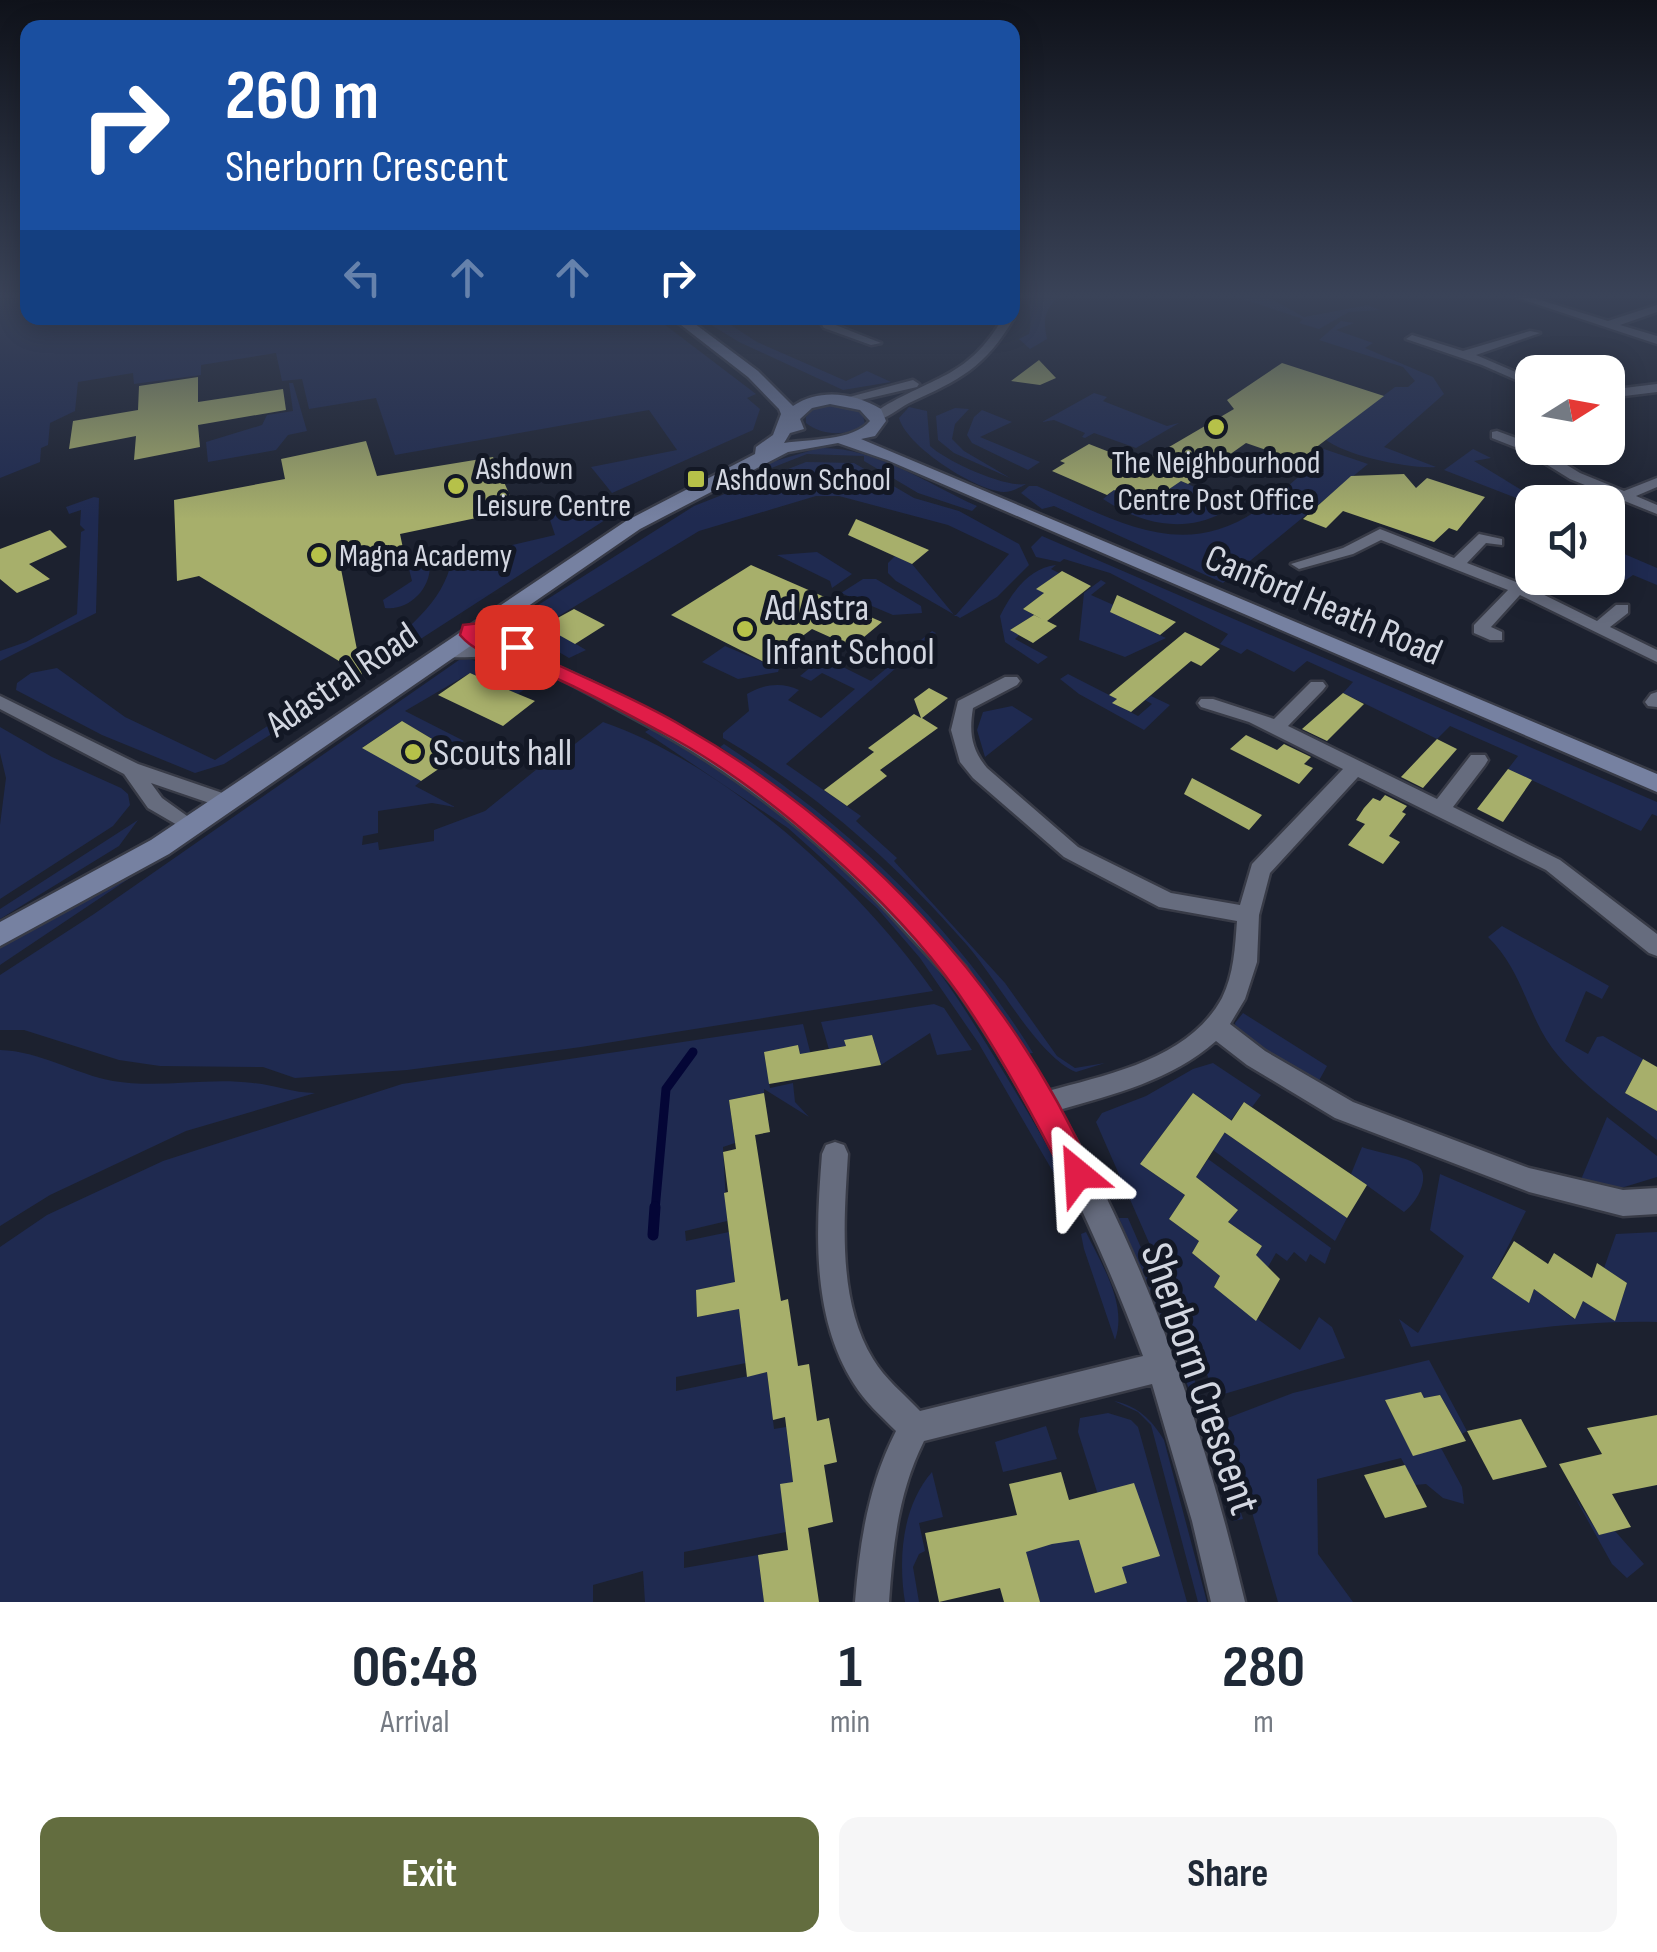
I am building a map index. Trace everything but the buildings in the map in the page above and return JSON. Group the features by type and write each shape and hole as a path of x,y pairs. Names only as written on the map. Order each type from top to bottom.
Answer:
{"main road":[{"path":"747,370 792,421"},
{"path":"753,374 838,400"},
{"path":"483,626 682,487 771,447 800,408 838,400"},
{"name":"Canford Heath Road","path":"838,400 866,406 906,448 963,488"},
{"path":"838,440 869,432 878,418"},
{"name":"Canford Heath Road","path":"792,421 838,440 872,448 1657,784"},
{"name":"Adastral Road","path":"219,798 336,710 370,696 690,492 784,448 838,440"},
{"name":"Adastral Road","path":"0,932 184,822 483,626"}],"street":[{"path":"838,400 920,382 950,370"},
{"path":"878,418 896,403 965,370"},
{"path":"1625,392 1657,388"},
{"path":"1497,435 1598,485"},
{"path":"1625,496 1657,482"},
{"path":"1625,496 1657,510"},
{"path":"1299,564 1348,551 1380,534 1515,587"},
{"path":"1458,563 1484,537 1497,542"},
{"path":"1496,636 1480,630 1515,591"},
{"path":"1532,595 1657,657"},
{"path":"1598,628 1622,610"},
{"name":"Sherborn Crescent","path":"483,626 490,650"},
{"name":"Sherborn Crescent","path":"483,626 534,661 675,730 764,788 871,877 966,984 1043,1104 1096,1209 1161,1366 1213,1531 1228,1602"},
{"name":"Sherborn Crescent","path":"448,652 466,648 490,650 534,661"},
{"path":"1011,682 964,705 960,730 967,757 980,773 1070,852 1167,901 1248,915"},
{"path":"1276,728 1318,686"},
{"path":"0,702 131,769 219,798"},
{"path":"1208,703 1242,712 1553,865 1657,947"},
{"path":"1441,808 1478,760"},
{"path":"1043,1104 1142,1074 1175,1059 1218,1029 1250,950 1248,915 1260,870 1355,768"},
{"path":"131,769 155,803 184,822"},
{"path":"1218,1029 1256,1058 1344,1110 1530,1180 1623,1203 1657,1201"},
{"path":"835,1154 829,1234 835,1296 859,1366 914,1428"},
{"path":"872,1602 878,1523 890,1472 914,1428 1161,1366"}],"shaded area":[{"path":"0,370 201,370 201,375 134,384 133,373 78,382 75,411 50,423 48,445 41,448 40,462 0,478"},
{"path":"280,370 724,370 756,394 747,398 760,409 753,430 612,493 591,467 677,450 649,410 395,455 376,398 309,409 302,379 282,381"},
{"path":"799,370 820,370 846,381 867,371 891,382 843,390"},
{"path":"1405,370 1433,377 1444,394 1384,447 1436,467 1378,460 1347,451 1325,439 1395,387 1408,387 1415,381"},
{"path":"289,383 293,383 307,431 288,435 276,450 208,462 206,442 262,425 267,415 293,411"},
{"path":"1094,393 1107,397 1103,401 1167,426 1179,423 1136,448 1094,433 1082,437 1085,433 1054,420 1042,422"},
{"path":"835,405 862,412 865,424 835,433 806,423 814,409"},
{"path":"909,407 927,411 930,446 938,452 991,478 1026,484 997,491 940,463 904,429 899,418"},
{"path":"955,408 969,409 955,424 952,439 964,451 1010,478 954,453 938,440 936,416"},
{"path":"982,410 1012,422 980,437 1040,462 1028,470 972,443 967,435 974,417"},
{"path":"819,448 860,453 880,460 977,506 972,511 918,493 864,461 864,456 807,454 769,469 762,465"},
{"path":"1324,449 1368,464 1223,583 1054,506 1042,509 1021,493 1029,486 1037,486 1146,530 1200,534 1228,526 1262,507 1304,472 1297,468"},
{"path":"1473,449 1491,458 1474,461 1515,486 1515,497 1444,470"},
{"path":"806,462 854,463 914,498 959,511 1019,544 1029,565 997,597 960,618 956,615 1009,554 948,525 839,496 816,496 699,531 544,625 586,650 569,658 516,627 516,621 524,614 694,506"},
{"path":"1181,481 1222,499 1222,513 1192,523 1161,523 1131,514 1103,499 1114,490"},
{"path":"628,496 633,502 388,660 377,654 415,621 436,596 453,551 458,549 462,557 555,535 548,514"},
{"path":"99,498 96,613 0,661 0,651 26,642 77,614 81,532 85,530 80,525 81,510 69,514 66,507"},
{"path":"1042,536 1657,802 1657,816 1652,814 1641,831 1508,769 1518,756 1450,726 1437,739 1343,693 1353,682 1307,661 1294,672 1247,649 1241,654 1220,644 1228,634 1110,573 1064,559 1060,562 1036,557 1031,547"},
{"path":"425,550 430,571 422,591 406,604 385,608 383,600 412,581 407,561"},
{"path":"817,552 852,574 832,588 830,581 777,555"},
{"path":"1625,554 1657,568 1657,585 1633,575 1626,580"},
{"path":"895,556 912,564 954,614 896,581 888,573 888,563"},
{"path":"1056,565 1051,569 1059,573 1037,589 1044,593 1023,609 1034,615 1010,630 1019,635 1015,639 1048,657 1038,664 1005,642 1000,616 1022,583 1037,571"},
{"path":"863,579 876,579 921,606 922,613 893,615 841,593"},
{"path":"1101,580 1106,583 1091,595 1127,611 1121,617 1166,638 1125,657 1079,640 1084,593"},
{"path":"932,631 936,633 786,764 861,816 856,821 897,858 894,861 1005,983 1057,1056 1075,1068 1105,1063 1076,1072 1062,1064 1032,1034 967,945 883,858 791,782 723,738 723,733 749,711 747,694 766,686 793,687 799,690 788,700 821,718 855,689 822,673 811,681 800,676 823,657 871,681"},
{"path":"725,646 779,669 778,672 738,679 702,662"},
{"path":"470,659 532,684 518,694 470,673 405,711 464,741 451,750 402,721 363,747 421,781 415,786 455,807 432,803 378,811 378,833 363,836 362,845 378,842 379,850 434,841 434,830 485,811 603,722 696,767 786,833 868,911 933,991 581,1047 407,1070 295,1078 263,1067 160,1066 119,1060 24,1030 0,1030 0,975 459,660"},
{"path":"57,668 125,717 215,760 342,678 351,684 224,764 195,773 102,735 16,690 17,683 31,673"},
{"path":"1068,674 1117,699 1113,703 1138,716 1152,704 1145,700 1151,696 1170,705 1144,730 1079,694 1060,679"},
{"path":"1012,706 1033,719 985,757 977,730 983,712"},
{"path":"0,727 52,757 121,788 128,794 130,805 113,826 0,899 0,825 6,778 0,753"},
{"path":"650,729 726,775 799,828 867,888 897,921 937,969 978,1030 1043,1139 1075,1204 1068,1206 1056,1177 979,1044 920,958 877,908 788,828 645,732"},
{"path":"724,744 814,809 896,881 969,962 1033,1053 1025,1054 962,963 890,884 809,813 720,747"},
{"path":"138,820 119,846 0,919 0,909"},
{"path":"209,825 0,965 0,946"},
{"path":"1502,926 1609,986 1602,999 1586,991 1565,1041 1588,1054 1597,1037 1603,1036 1643,1059 1625,1093 1657,1111 1657,1140 1594,1091 1552,1048 1513,971 1488,937"},
{"path":"934,1004 944,1008 972,1050 937,1055 930,1033 881,1065 872,1035 845,1041 846,1046 833,1048 830,1053 821,1022"},
{"path":"1243,1013 1327,1066 1316,1086 1236,1031 1235,1023"},
{"path":"803,1024 816,1075 805,1076 798,1045 764,1053 770,1088 793,1083 795,1102 809,1117 764,1089 764,1093 729,1100 735,1143 723,1147 727,1221 685,1231 686,1241 729,1232 735,1283 696,1290 697,1317 739,1309 746,1363 676,1377 676,1391 767,1372 774,1429 786,1427 793,1482 781,1485 786,1532 684,1552 684,1568 758,1555 764,1602 645,1602 643,1571 593,1585 593,1602 0,1602 0,1247 47,1215 163,1161 402,1084"},
{"path":"0,1050 29,1054 113,1081 235,1082 315,1093 186,1131 50,1195 0,1226"},
{"path":"1213,1063 1261,1095 1252,1107 1244,1102 1231,1120 1193,1093 1140,1164 1185,1195 1169,1219 1199,1241 1192,1253 1220,1276 1214,1287 1300,1350 1319,1317 1332,1327 1345,1358 1224,1394 1217,1393 1212,1386 1096,1122 1102,1113"},
{"path":"1607,1117 1657,1156 1657,1177 1621,1188 1580,1182"},
{"path":"1224,1132 1347,1218 1335,1241 1213,1150"},
{"path":"1362,1147 1406,1159 1421,1169 1421,1189 1404,1212 1351,1174"},
{"path":"1208,1159 1331,1248 1325,1264 1310,1254 1306,1262 1294,1252 1287,1261 1276,1253 1268,1267 1255,1257 1262,1246 1228,1222 1237,1209 1196,1177"},
{"path":"1440,1174 1526,1211 1492,1278 1529,1302 1534,1289 1574,1319 1583,1301 1615,1320 1627,1283 1604,1268 1616,1234 1657,1232 1657,1322 1565,1325 1411,1347 1399,1319 1418,1333 1464,1256 1430,1230"},
{"path":"1119,1218 1128,1218 1160,1292 1243,1519 1233,1521 1179,1360"},
{"path":"1086,1232 1115,1298 1115,1340 1084,1249 1081,1234"},
{"path":"1429,1360 1467,1431 1462,1434 1440,1395 1424,1398 1421,1392 1385,1401 1413,1455 1441,1448 1462,1487 1464,1504 1443,1498 1426,1484 1415,1485 1401,1458 1317,1479 1318,1554 1353,1602 1278,1602 1225,1419 1293,1393"},
{"path":"1114,1401 1130,1406 1144,1415 1164,1440 1207,1602 1198,1602 1151,1425 1138,1412"},
{"path":"1108,1413 1131,1420 1138,1427 1187,1602 1040,1602 1025,1549 1080,1536 1095,1593 1126,1583 1078,1432 1080,1418"},
{"path":"1046,1426 1057,1459 1003,1472 995,1442"},
{"path":"932,1472 943,1517 919,1523 925,1551 913,1567 919,1602 905,1602 902,1568 908,1517"},
{"path":"1573,1494 1599,1534 1615,1531 1644,1564 1627,1578 1612,1564"}],"waterway":[{"path":"655,1210 666,1089 693,1052"},
{"path":"653,1235 655,1207"}],"place":[{"name":"The Neighbourhood Centre Post Office","path":"1216,427"},
{"name":"Ashdown School","path":"696,479"},
{"name":"Ashdown Leisure Centre","path":"456,486"},
{"name":"Magna Academy","path":"319,555"},
{"name":"Ad Astra Infant School","path":"745,629"},
{"name":"Scouts hall","path":"413,752"}],"route":[{"path":"517,647 489,628 470,630 476,641 490,650 534,661 675,730 764,788 871,877 966,984 1043,1104 1078,1174"}]}
